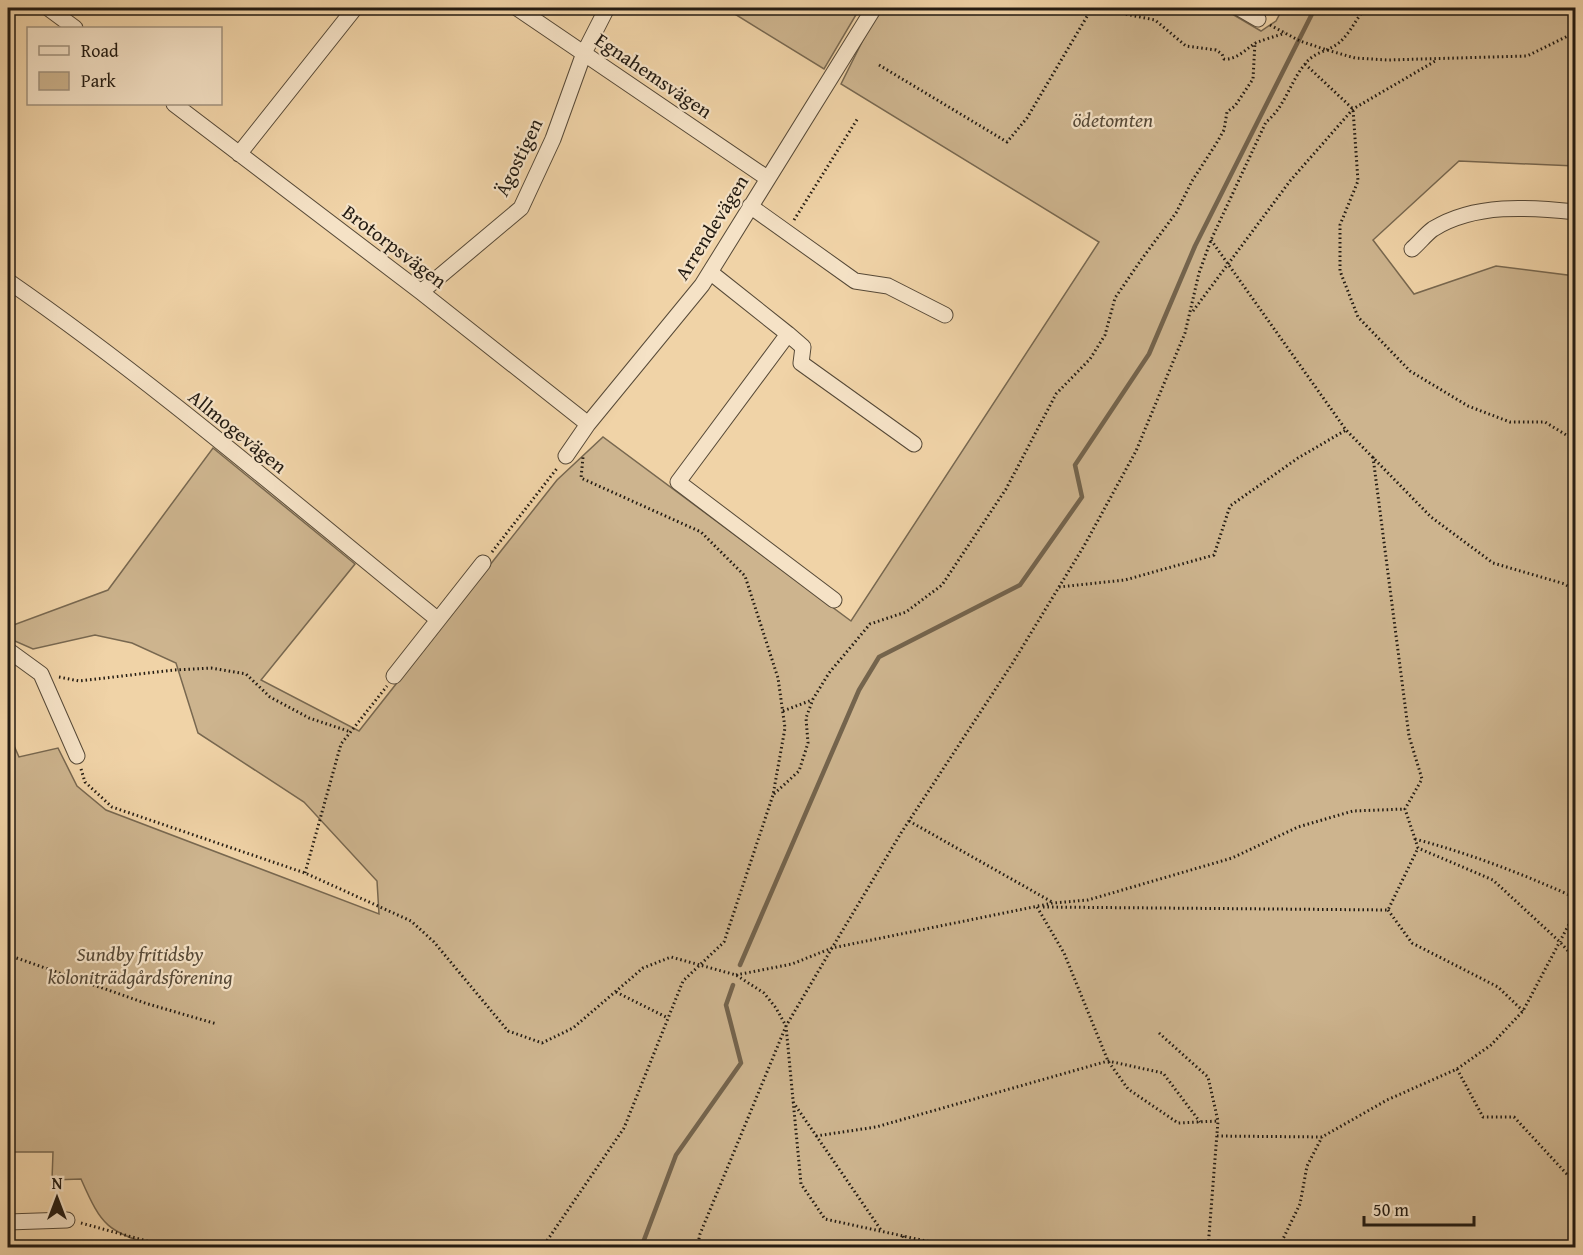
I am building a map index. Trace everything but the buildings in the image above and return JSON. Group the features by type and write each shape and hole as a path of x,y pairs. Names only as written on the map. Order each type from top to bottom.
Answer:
{"street":[{"path":"48,8 74,27"},
{"path":"239,154 355,8"},
{"name":"Egnahemsvägen","path":"518,8 768,178"},
{"name":"Ägostigen","path":"421,292 520,208 553,139 584,53 607,8"},
{"name":"Arrendevägen","path":"566,456 710,272 874,8"},
{"path":"1239,8 1258,19"},
{"name":"Brotorpsvägen","path":"175,105 421,292 586,428"},
{"path":"750,206 855,281 888,286 945,315"},
{"path":"1412,249 1433,230 1475,213 1526,207 1575,212"},
{"path":"710,272 803,346 801,363 915,444"},
{"name":"Allmogevägen","path":"8,281 52,311 204,430 437,619"},
{"path":"788,334 678,482 834,600"},
{"path":"394,676 483,563"},
{"path":"8,650 41,674 77,756"},
{"path":"8,1222 67,1220"}],"path":[{"path":"8,11 11,8"},
{"path":"1081,8 1087,8"},
{"path":"879,65 1007,142 1027,118 1094,8 1124,11 1155,20 1186,46 1216,50 1224,59 1240,54 1255,42 1263,42 1285,33 1327,51 1354,58 1437,60 1527,56 1575,32"},
{"path":"697,1248 700,1234 786,1026 909,821 1059,587 1136,451 1192,312 1199,273 1211,240 1266,122 1276,114 1305,64 1317,52 1327,51 1341,41 1365,8"},
{"path":"773,795 799,771 808,743 806,718 813,699 829,673 870,624 906,612 942,585 1006,489 1056,394 1090,359 1105,336 1116,298 1176,213 1192,181 1224,130 1227,112 1235,106 1253,79 1255,42"},
{"path":"1192,312 1290,181 1353,109 1437,60"},
{"path":"1305,64 1353,109 1358,181 1340,225 1340,271 1358,317 1410,371 1468,406 1510,422 1545,422 1575,441"},
{"path":"787,232 858,118"},
{"path":"1211,240 1346,430 1431,517 1493,563 1565,584 1575,592"},
{"path":"1138,265 1141,260"},
{"path":"542,1248 624,1128 683,981 724,942 773,795 785,728 778,678 745,576 701,532 581,478 586,428"},
{"path":"1059,587 1125,580 1214,555 1230,506 1298,458 1346,430"},
{"path":"483,563 566,456"},
{"path":"1373,456 1409,736 1422,779 1405,809 1418,848 1388,910"},
{"path":"41,674 79,681 211,668 246,674 270,697 309,718 351,732"},
{"path":"305,873 341,744 394,676"},
{"path":"783,711 813,699"},
{"path":"77,756 85,782 112,807 305,873 411,921 434,942 508,1031 542,1043 573,1029 643,968 671,957 736,975 765,993 786,1026 801,1184 825,1218 958,1248"},
{"path":"736,975 792,964 832,948 1053,903 1088,900 1232,858 1298,827 1353,812 1405,809"},
{"path":"909,821 1053,903"},
{"path":"1415,839 1457,850 1521,873 1575,898"},
{"path":"1418,848 1493,880 1560,942 1575,960"},
{"path":"1037,907 1388,910"},
{"path":"1037,907 1064,953 1108,1061 1128,1089 1178,1122 1218,1121"},
{"path":"1388,910 1412,943 1498,987 1523,1011"},
{"path":"1217,1136 1322,1137 1387,1100 1457,1070 1491,1045 1523,1011 1575,911"},
{"path":"8,955 148,1004 217,1024"},
{"path":"615,992 668,1018"},
{"path":"1159,1033 1208,1077 1218,1121 1208,1248"},
{"path":"816,1136 876,1127 1108,1061 1163,1073 1200,1122"},
{"path":"1457,1070 1483,1117 1514,1117 1575,1184"},
{"path":"792,1100 882,1231"},
{"path":"1275,1248 1282,1241 1300,1204 1307,1166 1322,1137"},
{"path":"67,1220 117,1231 154,1243 158,1248"},
{"path":"903,1236 907,1248"}],"green space":[{"path":"725,8 860,8 824,69"},
{"path":"879,8 1222,8 1261,31 1276,21 1283,8 1575,8 1575,166 1459,161 1373,240 1414,294 1496,266 1575,276 1575,1247 157,1247 117,1231 102,1218 95,1208 81,1179 52,1180 53,1152 8,1152 8,732 19,757 58,748 77,786 106,810 379,914 377,881 304,802 198,733 176,663 132,643 95,635 33,649 8,638 8,627 108,590 213,448 355,564 261,680 359,731 557,480 603,437 851,621 1099,242 841,84"}],"waterway":[{"path":"740,965 859,690 879,657 1020,585 1082,497 1075,465 1149,354 1195,246 1315,8"},
{"path":"641,1248 676,1155 741,1063 726,1005 733,985"}],"park label":[{"name":"ödetomten","path":"1113,119"},
{"name":"Sundby fritidsby koloniträdgårdsförening","path":"140,964"}]}
